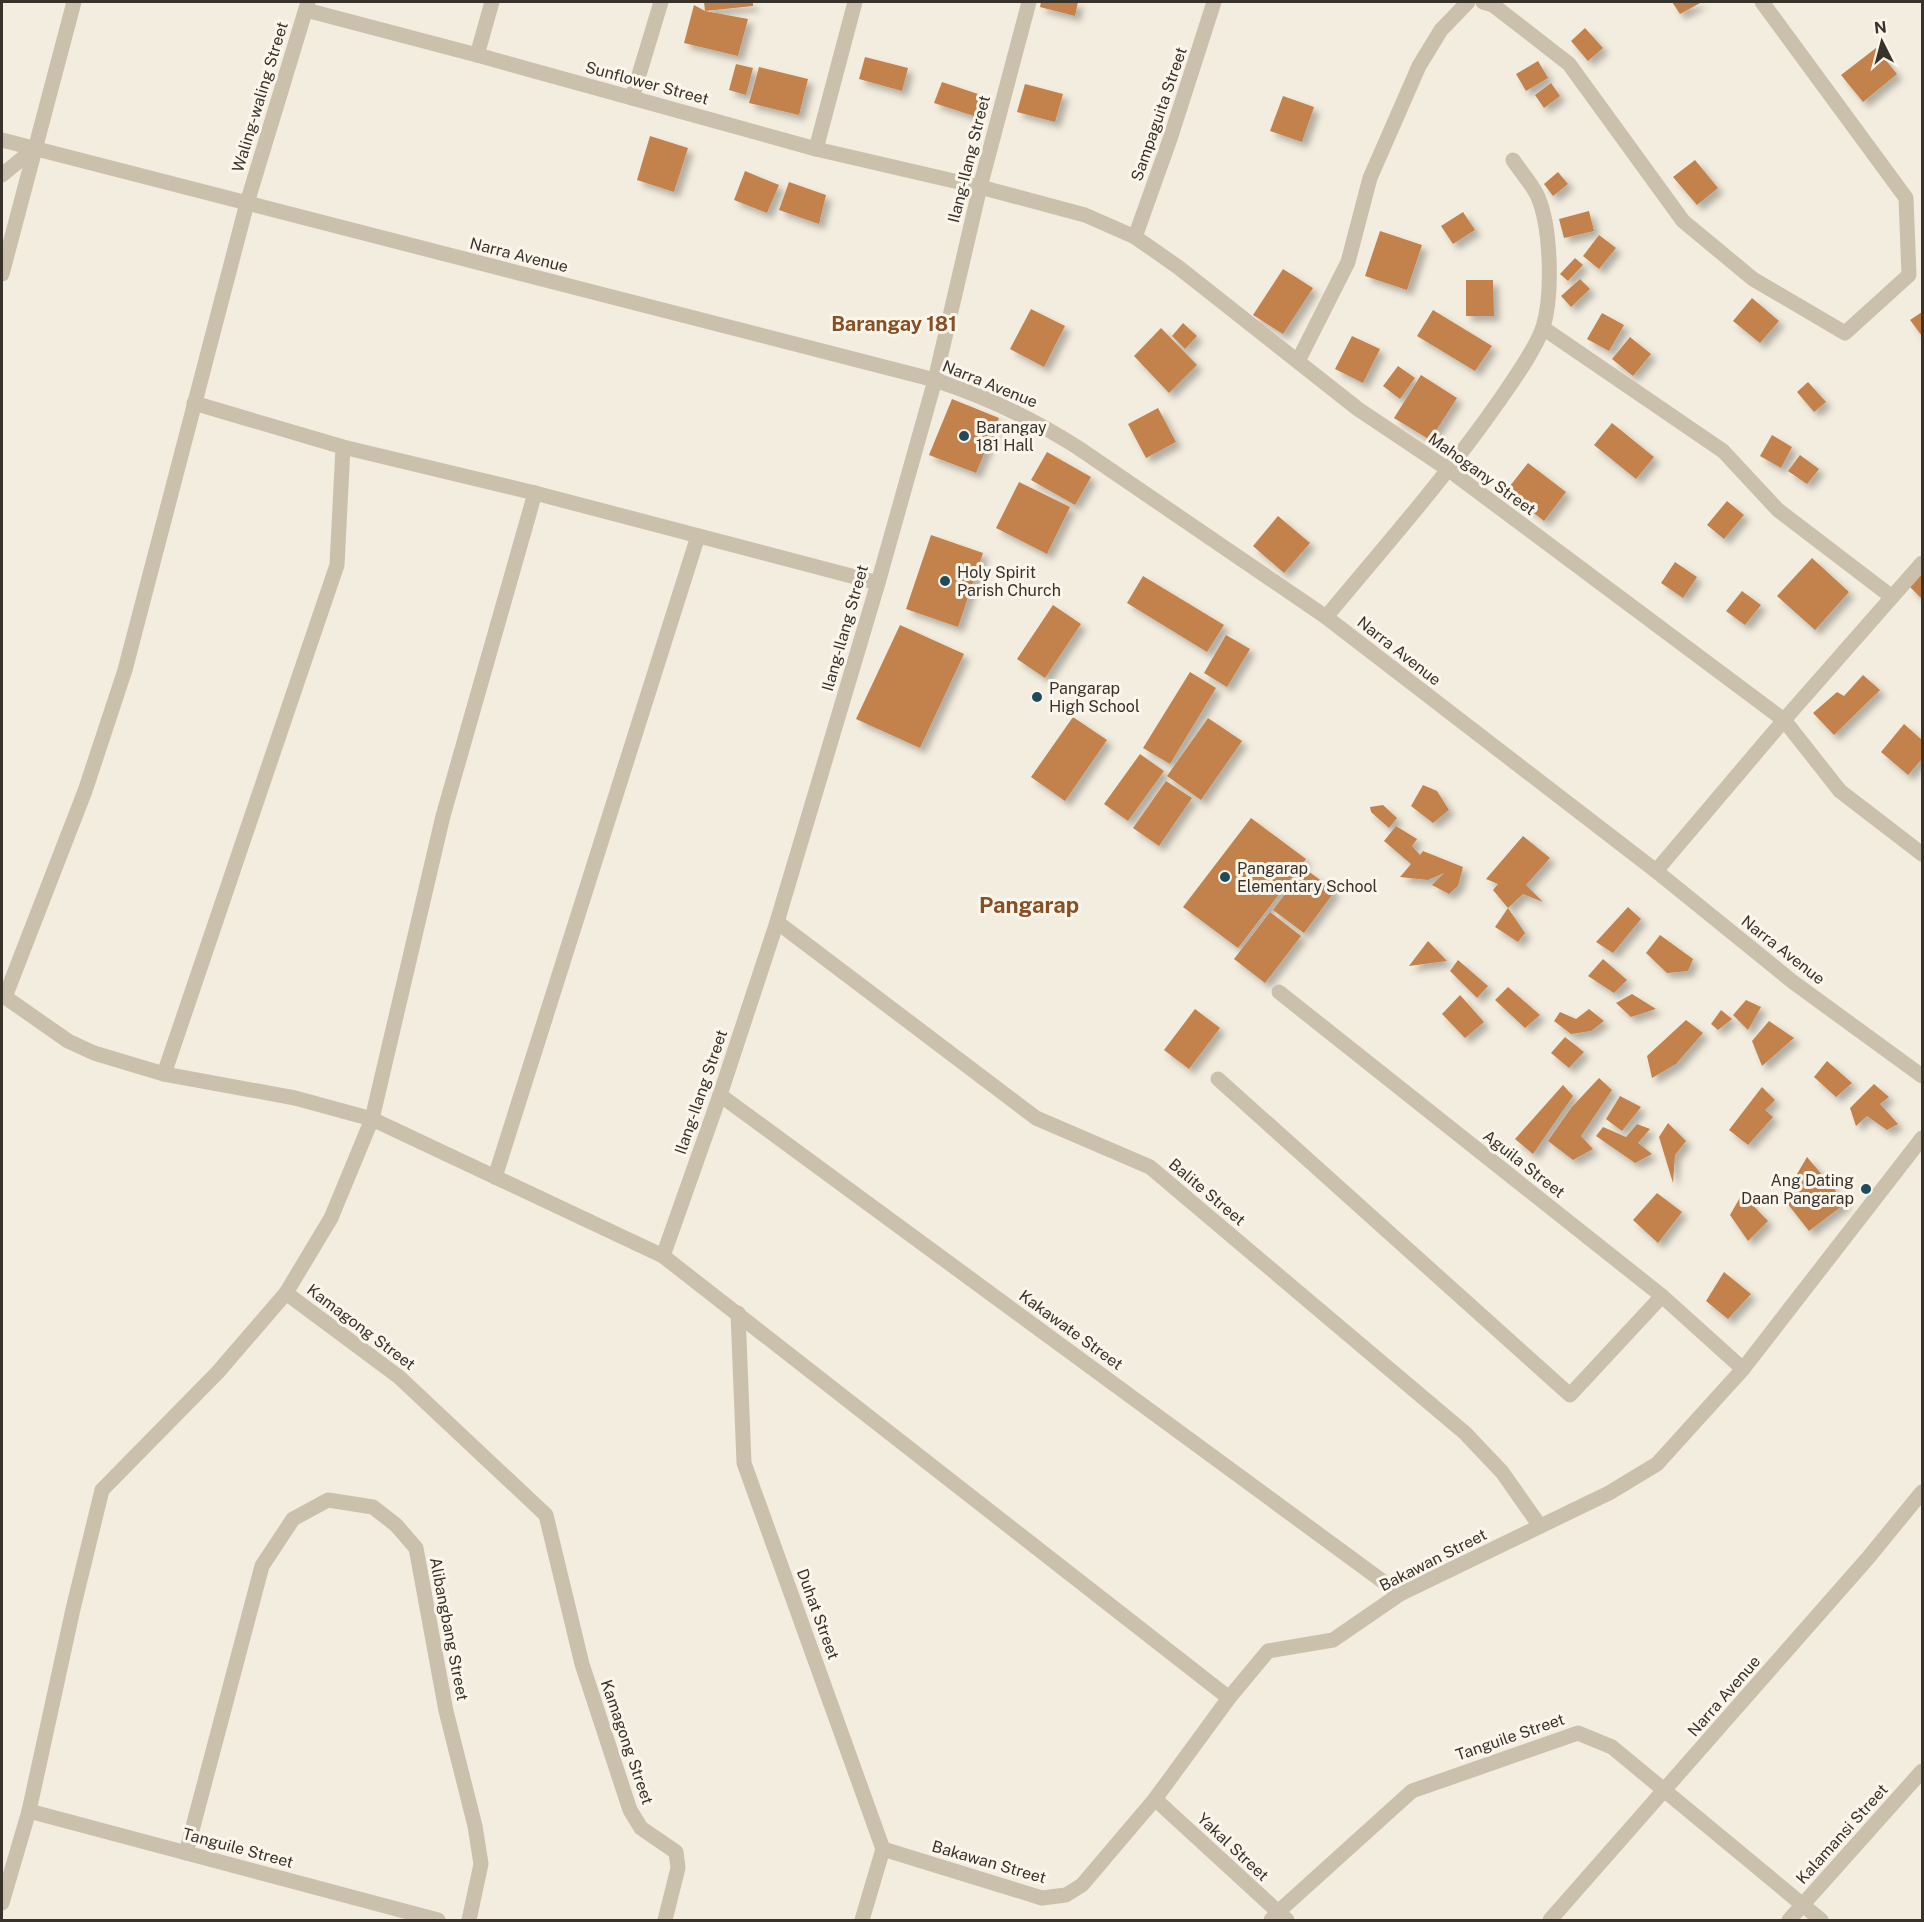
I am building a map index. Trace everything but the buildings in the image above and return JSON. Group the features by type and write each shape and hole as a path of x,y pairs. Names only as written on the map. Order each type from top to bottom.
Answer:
{"street":[{"path":"2,274 74,2"},
{"path":"477,55 492,2"},
{"path":"632,98 661,2"},
{"path":"816,149 855,2"},
{"name":"Ilang-Ilang Street","path":"663,1256 720,1095 777,922 878,583 935,380 980,187 1029,2"},
{"name":"Sampaguita Street","path":"1135,237 1200,51 1214,2"},
{"path":"1298,361 1348,262 1370,178 1419,66 1442,30 1467,2"},
{"path":"1483,2 1493,5 1569,64 1683,221 1753,279 1845,333 1909,275 1906,198 1762,2"},
{"name":"Sunflower Street","path":"307,6 816,149 980,187"},
{"name":"Waling-waling Street","path":"164,1074 94,1053 68,1041 5,997 85,791 125,670 247,202 307,6"},
{"name":"Narra Avenue","path":"2,140 935,380 1005,406 1038,423 1120,476 1326,617 1656,871 1793,982 1923,1076"},
{"path":"2,175 35,148"},
{"path":"1326,617 1449,470 1519,371 1543,328 1548,297 1548,234 1538,197 1513,160"},
{"name":"Mahogany Street","path":"980,187 1085,215 1135,237 1178,267 1358,409 1449,470 1784,720 1840,791 1923,854"},
{"path":"1543,328 1723,451 1778,510 1892,597"},
{"path":"194,403 343,447 535,493 878,583"},
{"path":"343,447 337,565 164,1074 295,1098 372,1119 663,1256 1229,1698"},
{"path":"286,1293 331,1218 372,1119 443,816 535,493"},
{"path":"495,1178 698,536"},
{"path":"1656,871 1784,720 1923,563"},
{"name":"Balite Street","path":"777,922 1036,1118 1150,1167 1465,1433 1502,1472 1540,1526"},
{"name":"Aguila Street","path":"1279,992 1662,1296 1743,1369"},
{"path":"1218,1079 1570,1395 1662,1296"},
{"name":"Kakawate Street","path":"720,1095 1400,1594"},
{"name":"Bakawan Street","path":"883,1849 1042,1898 1066,1895 1082,1885 1155,1799 1229,1698 1268,1651 1333,1640 1400,1594 1609,1492 1657,1464 1743,1369 1923,1138"},
{"name":"Kamagong Street","path":"2,1903 29,1810 73,1609 102,1490 218,1372 286,1293 399,1377 546,1515 582,1664 630,1810 641,1828 676,1852 678,1868 666,1920"},
{"name":"Duhat Street","path":"738,1313 744,1463 883,1849"},
{"name":"Narra Avenue","path":"1550,1920 1665,1791 1923,1492"},
{"name":"Alibangbang Street","path":"186,1853 262,1566 293,1519 328,1500 373,1507 396,1525 416,1548 446,1711 475,1826 481,1864 469,1920"},
{"name":"Tanguile Street","path":"1279,1918 1412,1791 1578,1733 1612,1747 1821,1920"},
{"name":"Kalamansi Street","path":"1789,1920 1923,1771"},
{"name":"Yakal Street","path":"1155,1799 1279,1918"},
{"name":"Tanguile Street","path":"29,1810 438,1920"},
{"path":"862,1920 883,1849"}],"place":[{"name":"Barangay 181 Hall","path":"964,436"},
{"name":"Holy Spirit Parish Church","path":"945,581"},
{"name":"Pangarap High School","path":"1037,697"},
{"name":"Pangarap Elementary School","path":"1225,877"},
{"name":"Ang Dating Daan Pangarap","path":"1866,1189"}],"district":[{"name":"Barangay 181","path":"894,324"},
{"name":"Pangarap","path":"1029,905"}]}
